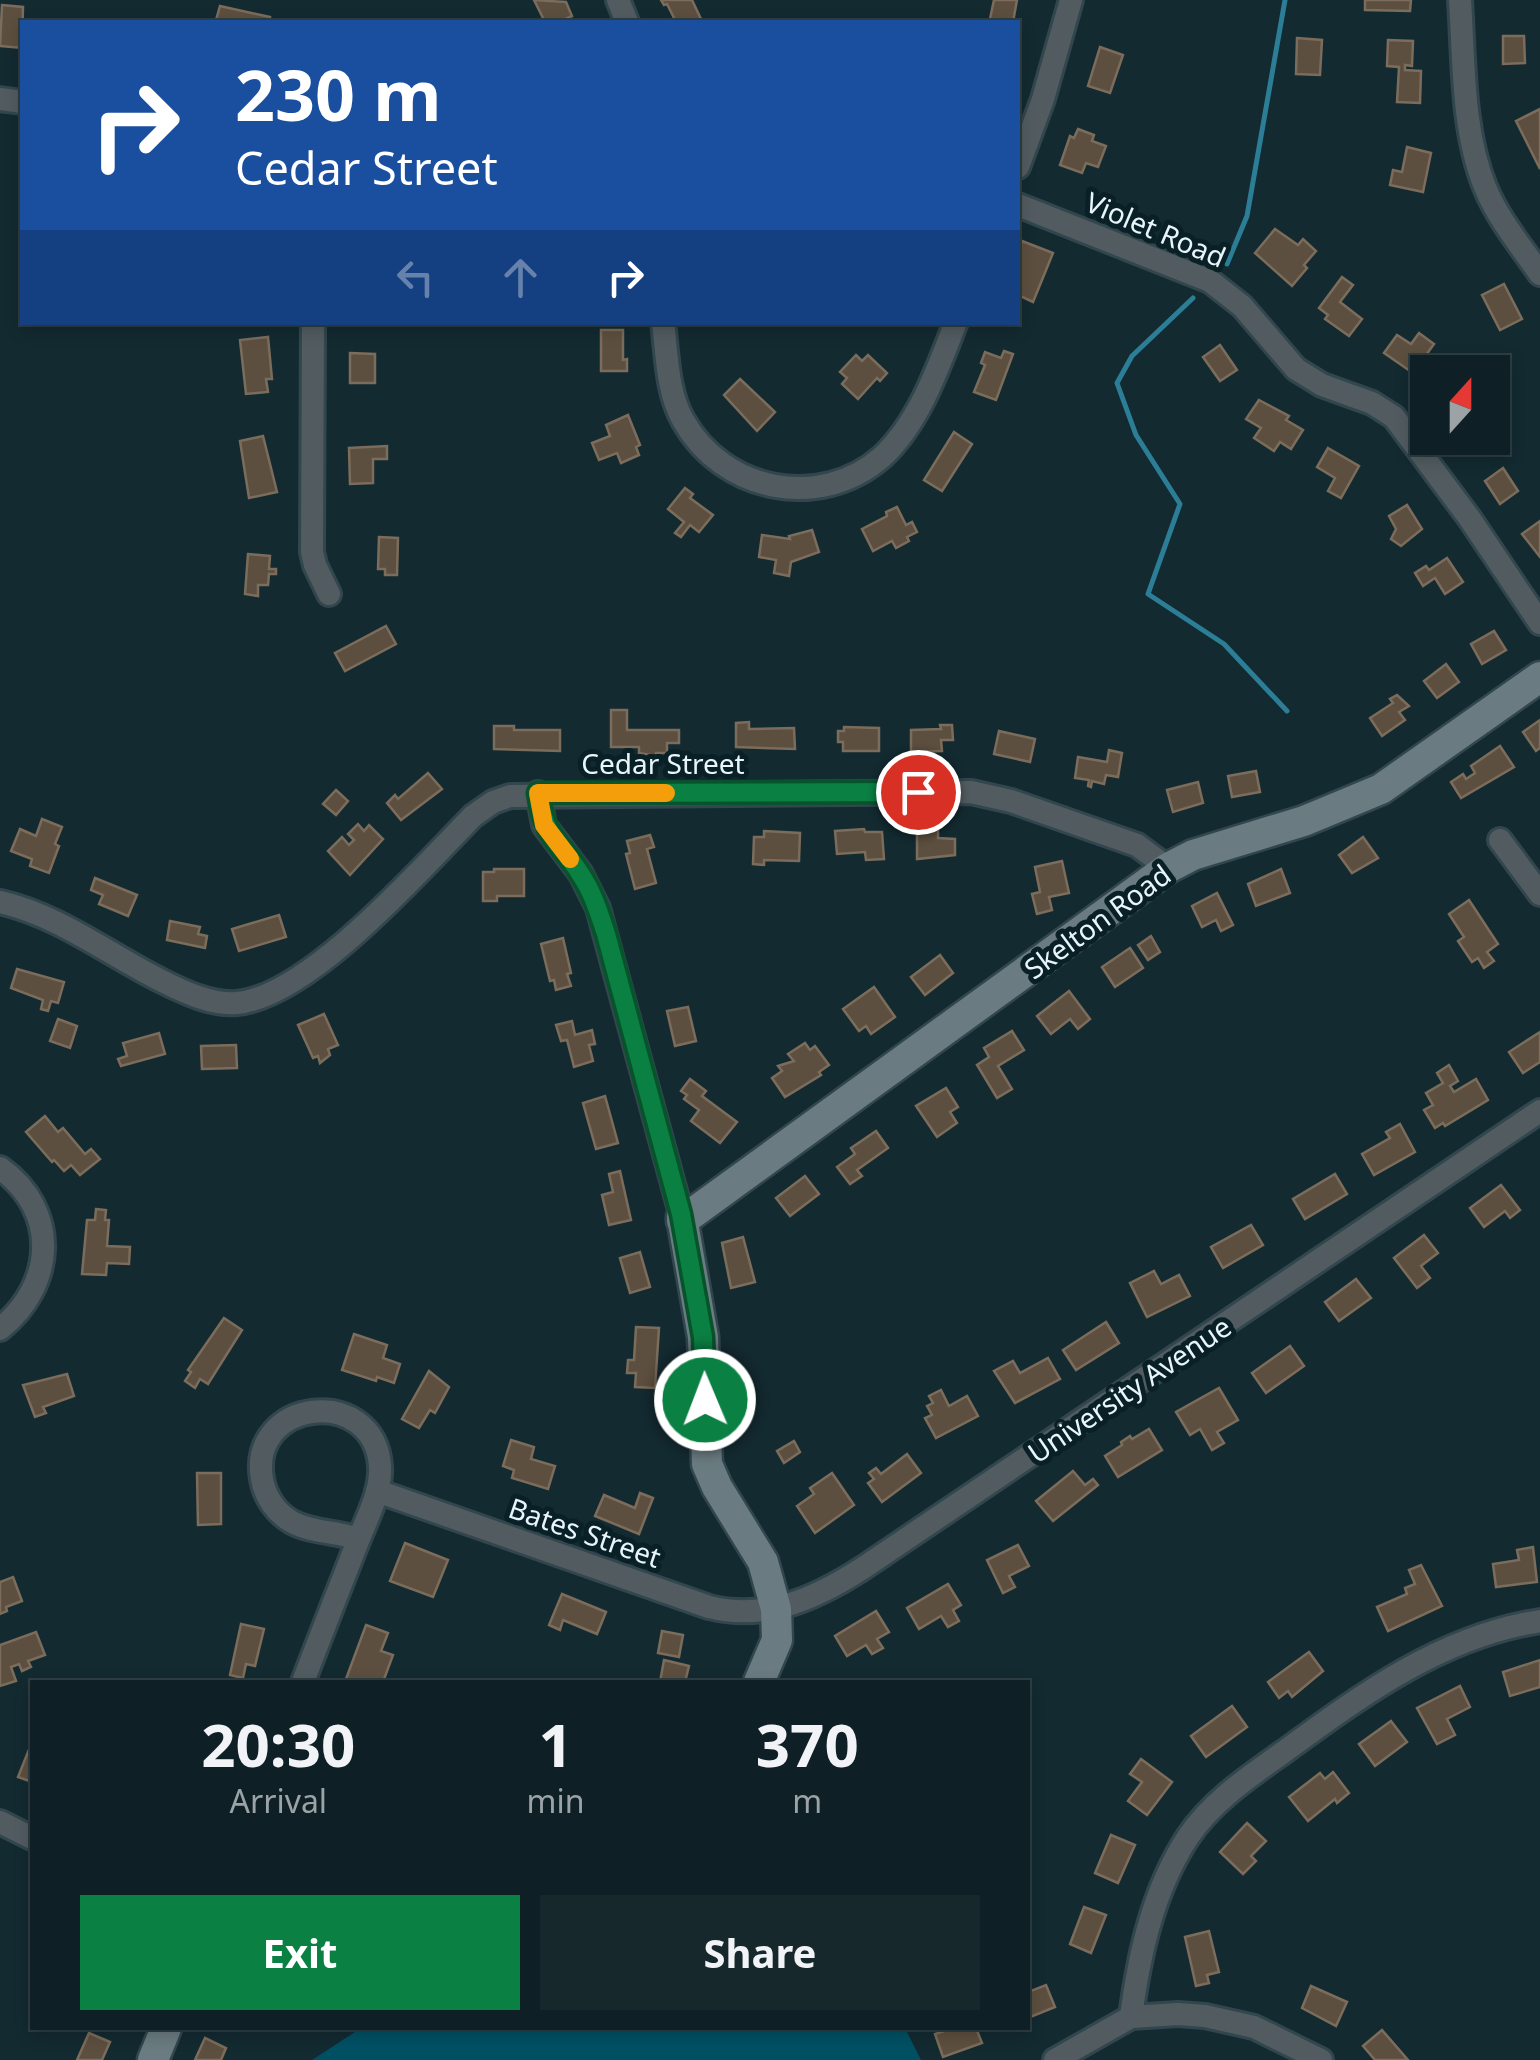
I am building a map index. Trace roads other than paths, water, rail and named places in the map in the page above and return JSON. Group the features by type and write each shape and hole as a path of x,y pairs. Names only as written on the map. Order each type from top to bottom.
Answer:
{"street":[{"path":"1020,161 1043,98 1070,0"},
{"path":"1460,0 1467,102 1478,168 1492,202 1540,274"},
{"name":"Violet Road","path":"1020,206 1210,281 1242,306 1296,369 1394,417 1470,519 1540,623"},
{"path":"313,325 313,556 329,594"},
{"path":"663,325 676,401 685,424 699,443 742,476 798,489 845,480 884,454 920,405 955,325"},
{"name":"Skelton Road","path":"682,1219 1168,868 1194,856 1304,822 1381,790 1540,677"},
{"name":"Cedar Street","path":"0,902 60,923 164,982 220,1002 256,1000 288,986 323,960 483,808 500,798 538,793 971,792 1011,801 1132,843 1168,868"},
{"path":"538,793 544,825 581,874 598,908 682,1219 703,1337 706,1464 759,1553 776,1609 777,1640 759,1680"},
{"path":"1500,840 1540,894"},
{"name":"University Avenue","path":"776,1609 809,1598 863,1568 1540,1112"},
{"path":"0,1168 29,1196 37,1213 44,1252 37,1285 18,1315 0,1329"},
{"path":"304,1680 377,1491 381,1472 378,1452 362,1426 345,1415 326,1410 296,1415 268,1442 261,1472 265,1492 276,1509 300,1526 358,1540"},
{"name":"Bates Street","path":"377,1491 710,1607 750,1614 776,1609"},
{"path":"1132,2018 1144,1942 1167,1875 1186,1840 1213,1808 1268,1763 1377,1686 1473,1637 1540,1621"},
{"path":"0,1822 30,1837"},
{"path":"1054,2060 1132,2018 1178,2014 1232,2020 1276,2035 1321,2060"},
{"path":"153,2060 165,2030"}],"waterway":[{"path":"1227,264 1247,216 1285,0"},
{"path":"1193,298 1132,356 1117,383 1136,435 1180,504 1148,594 1224,644 1287,711"}]}
